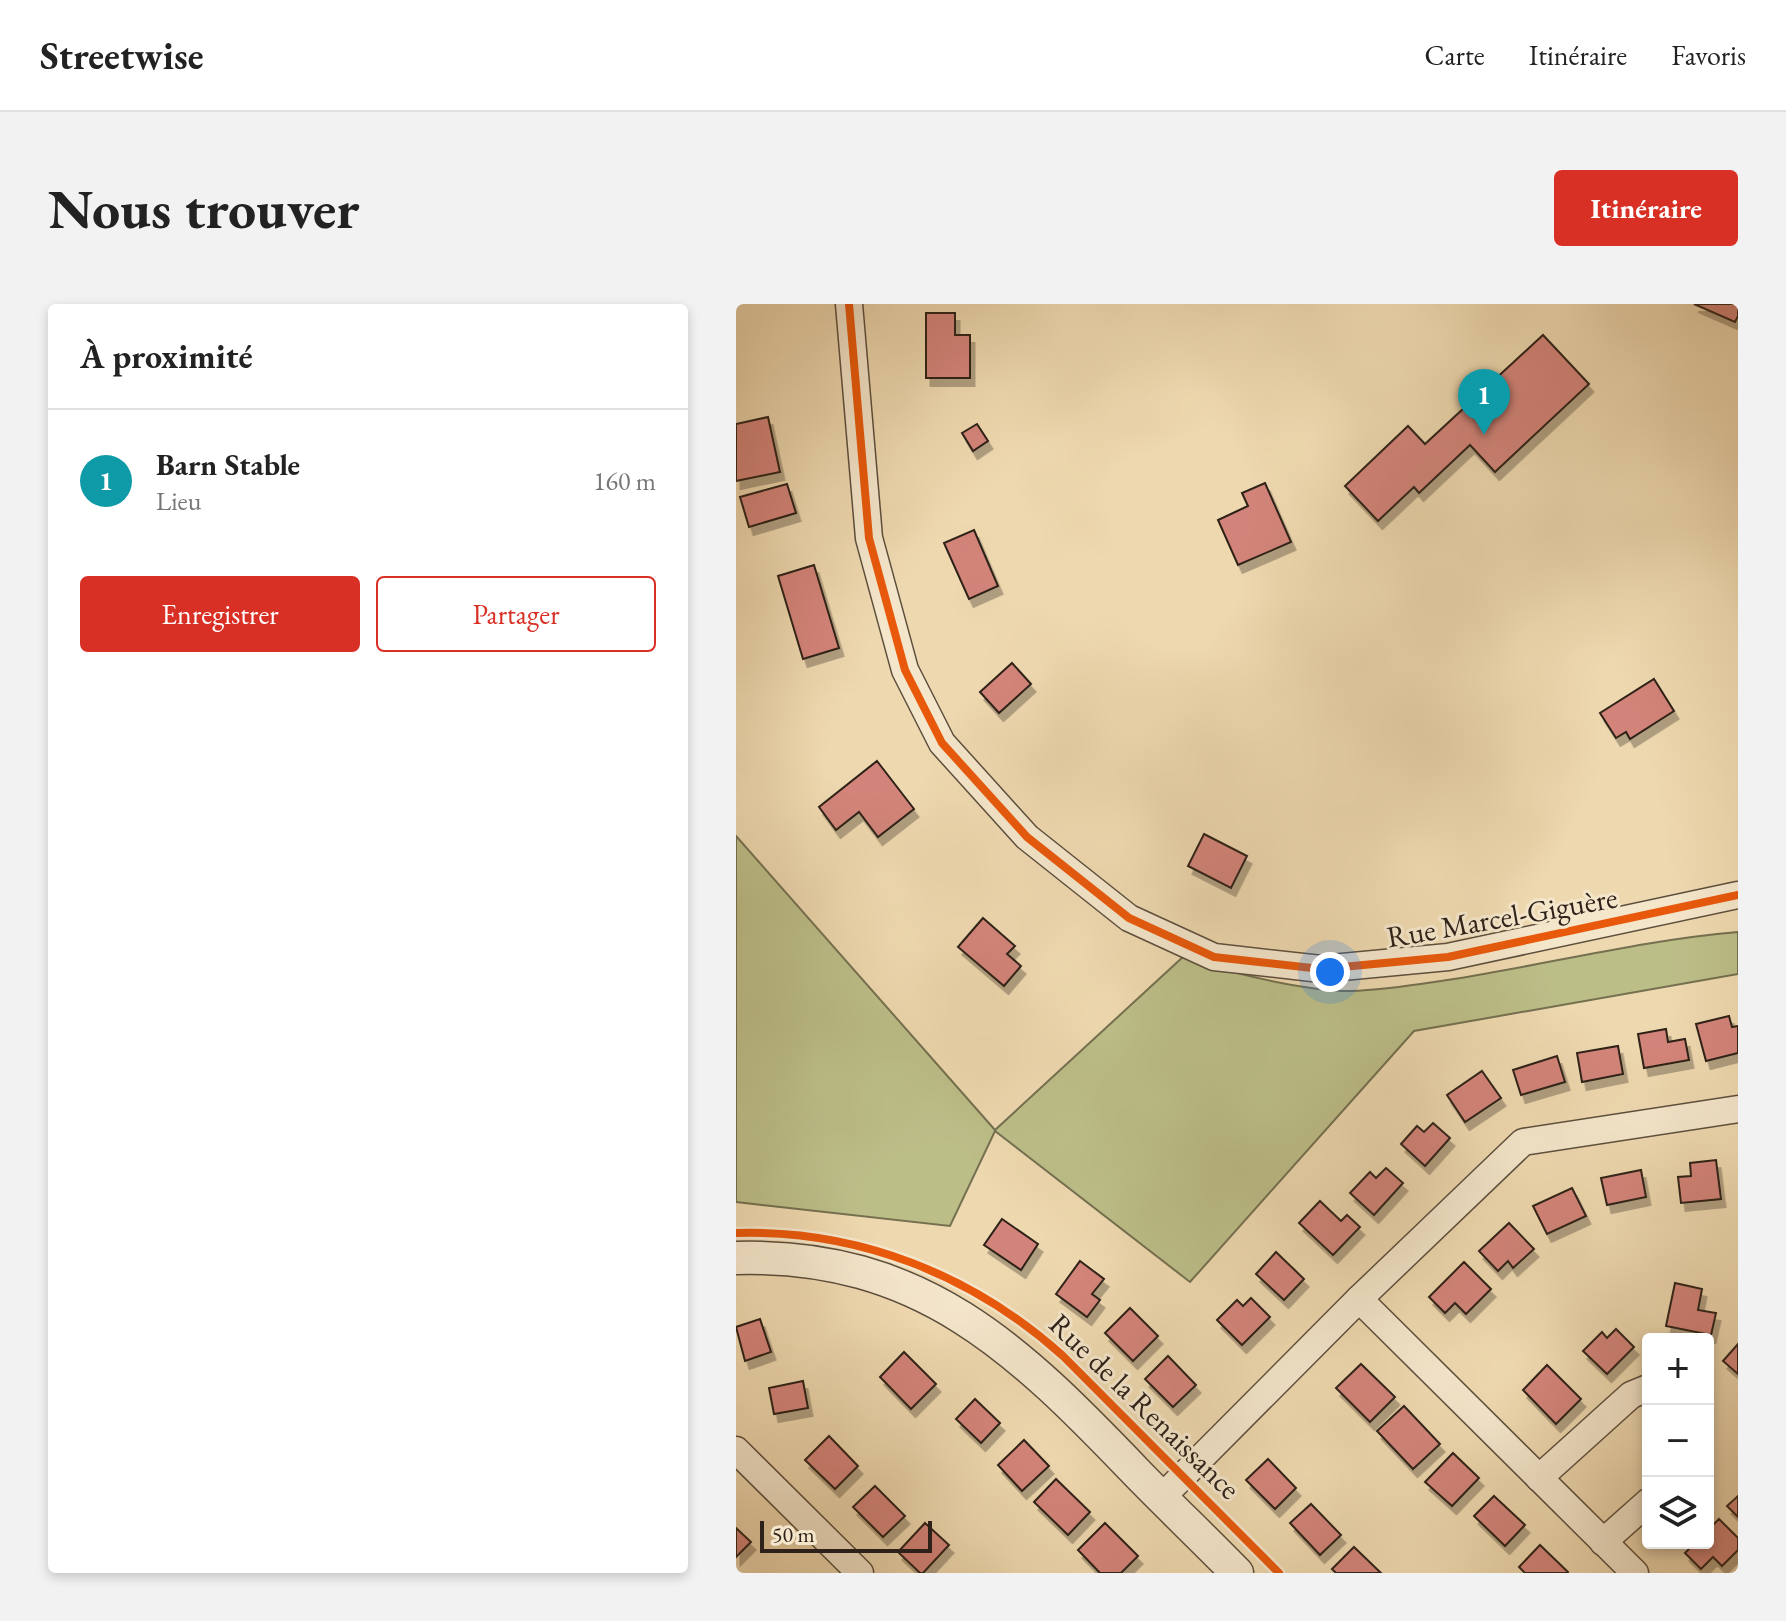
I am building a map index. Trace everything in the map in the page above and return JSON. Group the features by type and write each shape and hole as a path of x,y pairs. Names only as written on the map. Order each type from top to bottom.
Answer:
{"street":[{"name":"Rue Marcel-Giguère","path":"849,304 869,538 905,670 942,743 1027,837 1129,918 1214,957 1321,969 1448,957 1738,895"},
{"path":"1162,1497 1359,1299 1523,1142 1738,1109"},
{"name":"Rue de la Renaissance","path":"736,1258 801,1261 862,1273 918,1293 951,1309 1003,1344 1044,1379 1237,1573"},
{"path":"1359,1299 1635,1573"},
{"path":"1539,1478 1631,1395 1642,1390"},
{"path":"736,1450 860,1573"},
{"path":"1603,1542 1642,1507"}],"green space":[{"path":"736,836 995,1130 1184,956 1266,980 1351,991 1454,979 1631,946 1738,932 1738,974 1414,1031 1190,1282 995,1131 950,1226 736,1202"}],"building":[{"path":"1694,304 1738,304 1738,316 1735,322"},
{"path":"926,313 955,313 955,335 970,335 970,378 926,378"},
{"path":"1543,335 1589,384 1495,472 1470,445 1419,493 1414,487 1378,521 1345,486 1408,426 1425,444"},
{"path":"768,417 780,472 736,481 736,424"},
{"path":"977,424 988,441 973,451 962,433"},
{"path":"1265,483 1291,542 1238,565 1218,520 1248,506 1242,493"},
{"path":"787,484 796,513 749,527 740,497"},
{"path":"974,530 998,586 969,599 944,543"},
{"path":"814,565 839,648 803,659 778,576"},
{"path":"1012,663 1031,684 999,713 980,692"},
{"path":"1654,679 1674,711 1630,739 1626,732 1616,738 1600,713"},
{"path":"877,761 914,809 878,837 859,812 836,830 819,807"},
{"path":"1204,834 1247,856 1231,888 1188,866"},
{"path":"983,918 1015,946 1007,954 1021,966 1004,986 958,947"},
{"path":"1729,1016 1732,1027 1738,1026 1738,1053 1706,1061 1696,1024"},
{"path":"1666,1029 1668,1042 1685,1039 1689,1060 1644,1068 1638,1034"},
{"path":"1618,1046 1623,1074 1582,1082 1577,1053"},
{"path":"1557,1056 1565,1082 1521,1095 1513,1070"},
{"path":"1482,1071 1501,1098 1465,1122 1447,1095"},
{"path":"1433,1123 1450,1138 1425,1166 1401,1144 1417,1126 1424,1132"},
{"path":"1716,1160 1721,1199 1681,1203 1678,1177 1691,1176 1690,1163"},
{"path":"1386,1168 1403,1183 1374,1215 1350,1193 1370,1172 1376,1178"},
{"path":"1641,1170 1646,1197 1607,1205 1601,1178"},
{"path":"1572,1188 1586,1216 1547,1234 1533,1206"},
{"path":"1320,1201 1341,1221 1347,1215 1360,1227 1333,1255 1299,1223"},
{"path":"1002,1219 1038,1244 1021,1270 984,1245"},
{"path":"1509,1223 1534,1249 1513,1268 1508,1261 1498,1271 1479,1251"},
{"path":"1276,1252 1304,1279 1284,1300 1256,1274"},
{"path":"1080,1261 1104,1279 1092,1294 1100,1300 1087,1317 1056,1294"},
{"path":"1464,1262 1491,1289 1466,1314 1455,1303 1445,1313 1429,1297"},
{"path":"1675,1283 1702,1289 1698,1310 1716,1313 1711,1333 1666,1326"},
{"path":"1251,1298 1270,1317 1242,1345 1217,1320 1237,1300 1243,1306"},
{"path":"1130,1308 1158,1336 1133,1361 1105,1333"},
{"path":"760,1319 771,1352 745,1361 736,1327"},
{"path":"1616,1329 1634,1347 1607,1374 1583,1351 1602,1332 1607,1338"},
{"path":"1738,1344 1738,1374 1723,1361"},
{"path":"904,1352 936,1384 911,1409 880,1377"},
{"path":"1168,1356 1196,1385 1173,1407 1145,1379"},
{"path":"1361,1364 1395,1397 1370,1422 1336,1388"},
{"path":"1547,1365 1581,1399 1556,1424 1523,1390"},
{"path":"803,1381 808,1408 774,1414 769,1388"},
{"path":"975,1399 1000,1423 981,1443 956,1419"},
{"path":"1404,1406 1440,1444 1413,1469 1377,1431"},
{"path":"829,1436 858,1466 835,1489 805,1460"},
{"path":"1024,1440 1049,1466 1022,1491 998,1465"},
{"path":"1453,1453 1479,1478 1452,1506 1425,1482"},
{"path":"1268,1459 1296,1488 1275,1509 1246,1480"},
{"path":"1056,1479 1090,1512 1068,1535 1034,1502"},
{"path":"875,1486 905,1516 883,1537 853,1507"},
{"path":"1494,1496 1525,1525 1505,1546 1474,1516"},
{"path":"1738,1496 1738,1517 1727,1506"},
{"path":"1311,1504 1341,1535 1320,1555 1290,1523"},
{"path":"1719,1519 1738,1538 1738,1550 1722,1566 1713,1557 1701,1569 1685,1553 1689,1549 1714,1549 1714,1524"},
{"path":"925,1523 949,1545 920,1573 898,1552"},
{"path":"1105,1523 1138,1556 1121,1573 1100,1573 1078,1550"},
{"path":"736,1528 751,1542 736,1557"},
{"path":"1540,1545 1567,1573 1525,1573 1519,1567"},
{"path":"1354,1547 1381,1573 1336,1573 1332,1569"}],"cycle path":[{"path":"849,304 869,538 905,670 942,743 1027,837 1129,918 1214,957 1321,969 1448,957 1738,895"},
{"path":"736,1233 826,1239 869,1249 952,1280 991,1302 1063,1356 1279,1573"}],"place":[{"name":"Barn Stable","path":"1484,435"}]}
